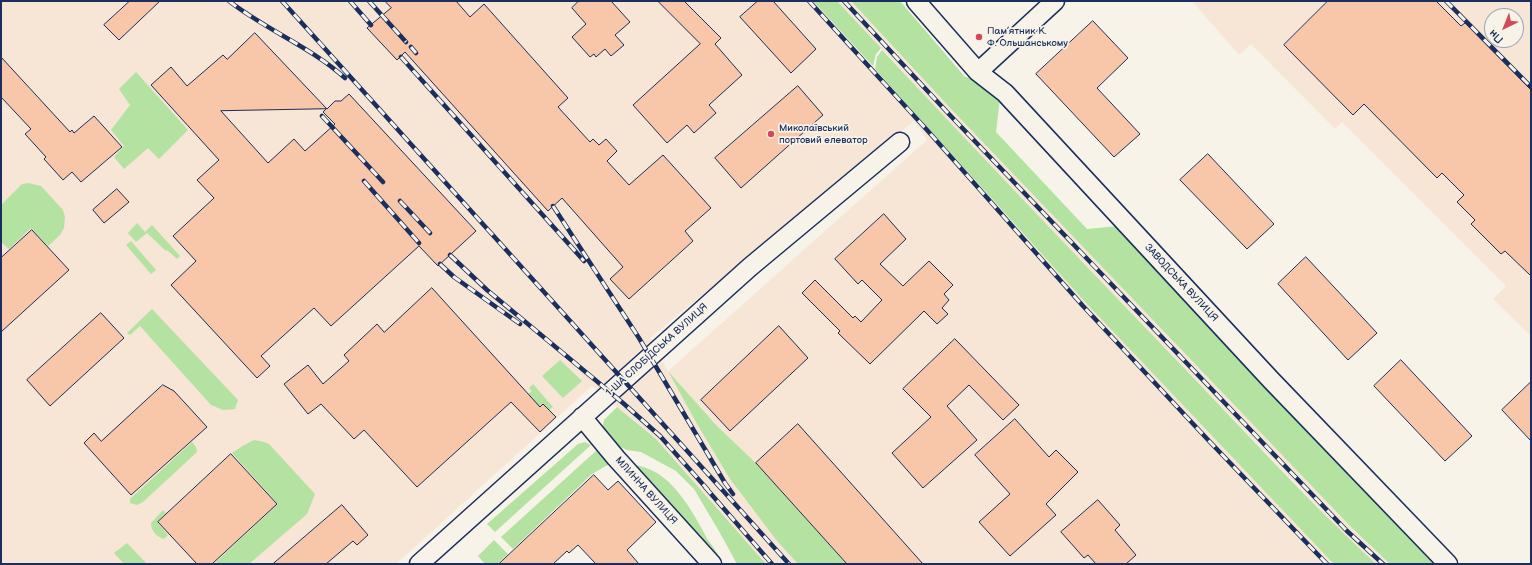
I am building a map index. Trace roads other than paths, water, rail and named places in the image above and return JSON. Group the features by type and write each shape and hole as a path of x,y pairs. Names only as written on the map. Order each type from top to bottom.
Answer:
{"street":[{"name":"ЗАВОДСЬКА ВУЛИЦЯ","path":"916,1 978,72 1005,92 1265,374 1448,564"},
{"path":"978,72 1055,1"},
{"name":"1-ША СЛОБІДСЬКА ВУЛИЦЯ","path":"419,564 750,267 900,142"},
{"name":"МЛИННА ВУЛИЦЯ","path":"582,417 616,458 712,564"}],"railway":[{"path":"229,1 258,21 318,57 345,78"},
{"path":"282,1 789,564"},
{"path":"350,1 371,25"},
{"path":"369,1 406,42"},
{"path":"809,1 927,130 1083,306 1327,564"},
{"path":"844,1 947,112 1347,531 1383,564"},
{"path":"1446,1 1531,87"},
{"path":"411,47 416,53"},
{"path":"401,57 584,261"},
{"path":"322,116 383,182"},
{"path":"364,181 419,243"},
{"path":"400,201 430,233"},
{"path":"553,206 639,338 733,494"},
{"path":"450,255 487,290 623,403 660,436 708,490"},
{"path":"440,264 454,277 520,324"},
{"path":"705,487 772,564"}],"place":[{"name":"Пам’ятник К. Ф. Ольшанському","path":"979,37"},
{"name":"Миколаївський портовий елеватор","path":"771,134"}]}
